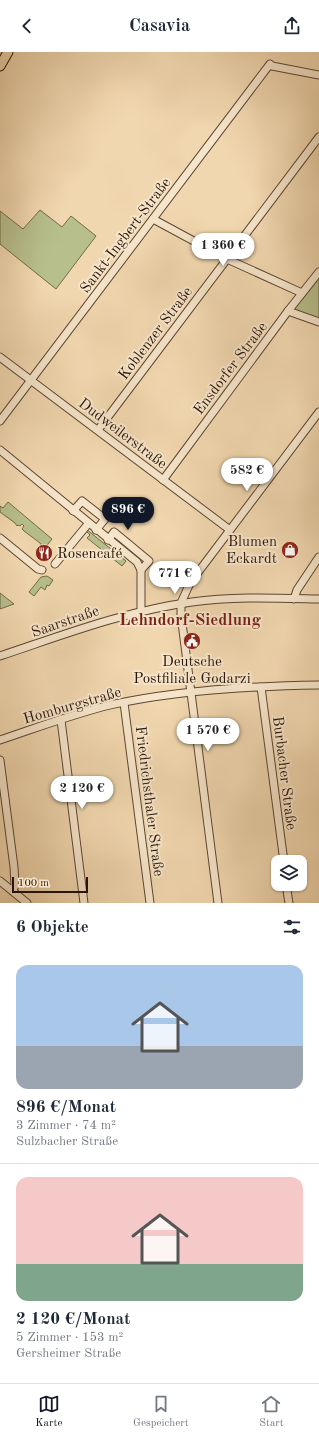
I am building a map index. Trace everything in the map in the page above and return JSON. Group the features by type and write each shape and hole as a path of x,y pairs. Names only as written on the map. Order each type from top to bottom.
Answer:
{"main road":[{"path":"0,66 8,52"}],"street":[{"name":"Sankt-Ingbert-Straße","path":"0,421 270,64 272,66 319,76"},
{"name":"Koblenzer Straße","path":"98,430 319,137"},
{"path":"154,219 227,259 302,293"},
{"name":"Ensdorfer Straße","path":"162,480 288,311 319,273"},
{"path":"288,311 319,322"},
{"name":"Dudweilerstraße","path":"0,357 230,530"},
{"path":"218,903 180,604 190,583 319,412"},
{"path":"0,450 136,562 141,570 141,611"},
{"path":"73,511 82,501 105,519 96,530"},
{"path":"55,564 88,524"},
{"path":"108,540 114,532 149,560 141,570"},
{"path":"0,538 38,570 42,570"},
{"path":"319,557 297,590 294,599 319,599"},
{"name":"Saarstraße","path":"0,656 108,620 141,611 217,599 294,599"},
{"name":"Homburgstraße","path":"0,740 61,720 124,702 191,693 261,687 319,685"},
{"name":"Burbacher Straße","path":"261,687 283,855"},
{"name":"Friedrichsthaler Straße","path":"124,702 150,903"},
{"path":"61,720 84,903"},
{"path":"0,760 14,868 15,885 13,891"},
{"path":"0,881 27,903"},
{"path":"287,891 289,903"}],"green space":[{"path":"40,210 62,227 71,216 96,236 56,289 0,244 0,211 23,229"},
{"path":"319,273 319,322 288,311"},
{"path":"8,502 52,539 44,549 40,543 22,529 24,526 22,524 17,526 0,512 0,506 3,508"},
{"path":"86,529 126,561 122,566 87,538 90,535 85,530"},
{"path":"47,576 53,580 49,586 47,585 45,590 41,587 34,596 29,592 41,577"},
{"path":"0,593 14,604 0,609"}],"place":[{"name":"Blumen Eckardt","path":"290,550"},
{"name":"Rosencafé","path":"44,553"},
{"name":"Deutsche Postfiliale Godarzi","path":"192,641"}],"district":[{"name":"Lehndorf-Siedlung","path":"190,619"}]}
